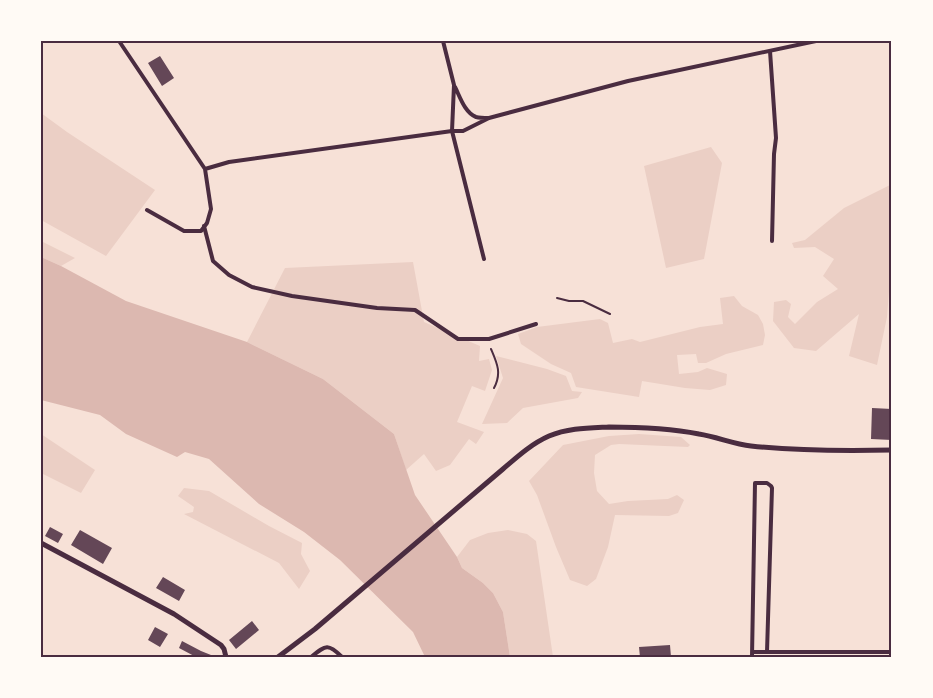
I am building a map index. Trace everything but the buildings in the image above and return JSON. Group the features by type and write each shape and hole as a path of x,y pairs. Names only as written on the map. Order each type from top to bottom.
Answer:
{"street":[{"path":"119,41 205,169 212,209 207,223 200,230 184,231 147,210"},
{"path":"443,41 454,85 465,108 477,117 489,118"},
{"path":"205,169 229,162 463,131 489,118 628,81 816,41"},
{"path":"770,51 776,138 772,241"},
{"path":"454,85 452,131 484,259"},
{"path":"204,226 213,261 229,275 252,287 292,296 377,308 415,310 458,340 489,339 536,324"},
{"path":"278,657 315,629 531,446 565,431 625,427 700,434 751,446 839,451 892,450"},
{"path":"767,652 772,488 767,483 756,483 752,655 767,652 892,652"},
{"path":"41,543 174,614 221,645 226,657"},
{"path":"311,657 321,649 330,647 342,657"}],"lane":[{"path":"557,298 569,301 583,301 610,314"},
{"path":"491,349 498,372 494,388"}],"shaded area":[{"path":"41,113 155,190 106,256 41,220"},
{"path":"711,147 722,163 704,259 666,268 644,166"},
{"path":"892,184 892,286 889,291 887,317 877,365 849,356 859,314 816,351 794,348 773,321 774,302 786,300 791,304 788,317 795,324 817,302 838,289 823,276 834,259 815,247 794,248 792,243 805,240 844,208"},
{"path":"41,241 75,258 61,266 41,257"},
{"path":"41,257 126,301 247,342 323,379 394,434 415,495 457,557 462,568 483,583 493,593 503,612 510,657 425,657 413,632 340,560 304,532 259,504 209,459 185,452 177,457 126,434 100,415 41,400"},
{"path":"413,262 424,322 480,346 479,361 489,359 492,370 485,391 472,386 457,422 484,432 476,444 469,439 450,465 436,471 424,454 406,470 394,434 323,379 247,342 285,268"},
{"path":"734,296 742,306 758,315 763,324 765,335 763,345 726,354 706,363 698,363 696,354 677,355 679,374 698,372 707,368 727,374 726,385 710,390 642,381 639,397 576,387 571,373 551,364 521,344 518,334 537,327 600,319 608,323 613,343 632,339 640,342 700,327 723,324 720,298"},
{"path":"496,356 547,369 566,376 572,391 582,392 578,398 523,408 507,423 482,424 503,378"},
{"path":"41,434 95,470 81,493 41,473"},
{"path":"639,434 681,437 690,445 688,447 611,445 595,455 594,473 597,491 609,504 668,499 677,495 684,500 678,513 669,516 615,515 608,547 596,579 587,586 570,580 537,495 529,481 563,445 609,436"},
{"path":"184,488 209,491 302,543 301,554 310,571 299,589 279,563 184,514 193,512 194,507 178,496"},
{"path":"508,530 527,534 536,541 553,657 510,657 503,612 493,593 483,583 462,568 457,557 470,540 488,533"}]}
